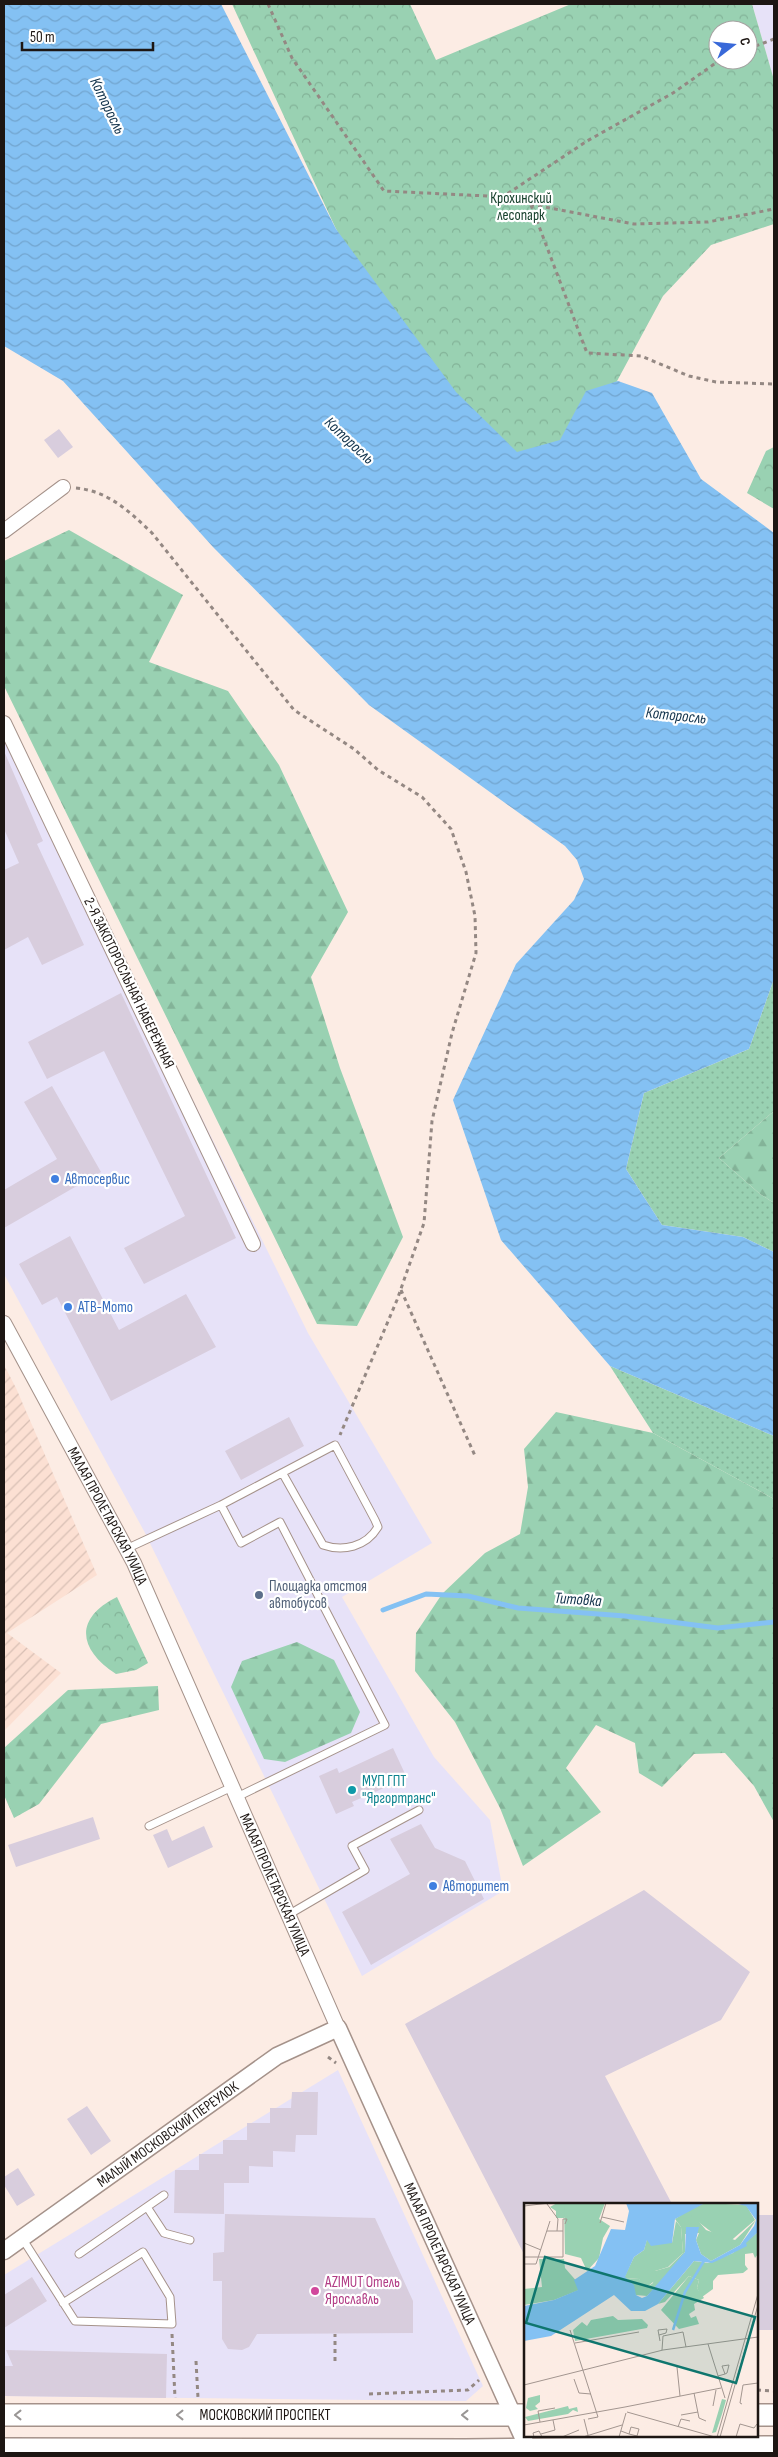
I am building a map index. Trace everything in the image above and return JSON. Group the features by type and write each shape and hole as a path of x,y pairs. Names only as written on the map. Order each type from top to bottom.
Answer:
{"main road":[{"name":"МОСКОВСКИЙ ПРОСПЕКТ","path":"4,2415 520,2415"},
{"path":"758,2415 774,2415"},
{"path":"4,2449 530,2452 774,2447"}],"street":[{"path":"4,531 63,487"},
{"name":"2-Я ЗАКОТОРОСЛЬНАЯ НАБЕРЕЖНАЯ","path":"4,722 254,1244"},
{"name":"МАЛАЯ ПРОЛЕТАРСКАЯ УЛИЦА","path":"4,1323 126,1549 338,2028 520,2415 524,2430"},
{"name":"МАЛЫЙ МОСКОВСКИЙ ПЕРЕУЛОК","path":"4,2251 277,2056 338,2028"},
{"name":"МАЛАЯ ПРОЛЕТАРСКАЯ УЛИЦА","path":"526,2437 530,2452"}],"lane":[{"path":"126,1549 221,1505 335,1445 378,1527 373,1535 350,1548 337,1550 323,1546 283,1474"},
{"path":"149,1826 234,1792 385,1725 280,1522 240,1543 221,1505"},
{"path":"288,1915 366,1870 352,1846 419,1810"},
{"path":"79,2254 164,2195"},
{"path":"147,2207 164,2232 190,2240"},
{"path":"22,2238 63,2303 75,2321 172,2324 170,2297 143,2252 63,2303"}],"path":[{"path":"268,4 292,58 384,191 501,199 634,224 708,222 774,209"},
{"path":"758,45 774,39"},
{"path":"501,199 587,141 673,93 708,68"},
{"path":"530,204 587,353 641,356 689,376 716,382 774,384"},
{"path":"63,487 94,490 126,507 152,533 294,710 354,749 378,770 422,797 450,829 466,872 475,916 476,953 452,1033 432,1121 424,1223 401,1289 335,1445"},
{"path":"401,1289 476,1458"},
{"path":"328,2058 340,2066"},
{"path":"172,2324 175,2401"},
{"path":"335,2334 335,2361"},
{"path":"191,2401 198,2401 196,2361"},
{"path":"368,2394 468,2390 485,2375"},
{"path":"758,2390 774,2392"},
{"path":"166,2401 183,2401"}],"shaded area":[{"path":"752,4 774,4 774,80 758,20"},
{"path":"4,717 308,1333 432,1543 342,1597 434,1757 490,1820 503,1891 362,1976 144,1531 4,1274"},
{"path":"4,1365 16,1388 97,1575 7,1633 61,1673 4,1731"},
{"path":"338,2070 483,2386 466,2401 4,2396 4,2275"}],"green space":[{"name":"Крохинский лесопарк","path":"232,4 410,4 436,60 571,4 752,4 757,20 708,20 708,70 758,70 758,25 774,80 774,224 711,245 663,296 583,444 523,462 410,346 336,229"},
{"path":"774,447 774,509 747,493 766,451"},
{"path":"69,530 183,595 149,662 228,691 279,765 348,912 311,977 340,1068 403,1237 357,1326 317,1324 4,686 4,561"},
{"path":"774,979 774,1111 719,1158 760,1194 774,1203 774,1252 743,1237 662,1225 626,1169 644,1093 749,1049"},
{"path":"774,1111 774,1203 760,1194 719,1158"},
{"path":"610,1366 774,1436 774,1499 653,1433"},
{"path":"556,1412 653,1433 774,1499 774,1822 754,1786 725,1753 694,1754 662,1787 639,1773 635,1743 596,1725 566,1768 601,1812 523,1866 500,1808 455,1722 415,1671 416,1633 442,1594 485,1553 520,1534 528,1487 524,1449"},
{"path":"117,1597 148,1663 136,1670 116,1674 94,1655 88,1645 86,1635 93,1615"},
{"path":"297,1642 334,1660 360,1712 351,1733 285,1762 264,1759 231,1687 242,1661"},
{"path":"158,1686 159,1710 101,1724 39,1804 14,1818 4,1795 4,1748 68,1690"}],"water":[{"name":"Которосль","path":"4,4 221,4 336,229 456,392 517,452 560,440 586,391 618,381 652,393 701,479 774,533 774,979 749,1049 644,1093 626,1169 662,1225 743,1237 774,1252 774,1436 610,1366 501,1240 453,1100 516,964 574,900 584,879 577,860 565,846 369,705 213,547 63,381 4,346"}],"building":[{"path":"59,429 73,447 58,458 44,440"},
{"path":"4,751 43,841 37,844 84,945 42,965 28,937 4,950 4,870 19,863 4,829"},
{"path":"121,993 236,1238 144,1284 124,1248 185,1216 104,1051 47,1079 28,1042"},
{"path":"52,1086 101,1172 4,1228 4,1190 57,1159 24,1102"},
{"path":"70,1236 119,1330 186,1294 216,1347 111,1401 57,1297 42,1305 19,1264"},
{"path":"289,1417 304,1446 241,1480 225,1451"},
{"name":"МУП ГПТ \"Яргортранс\"","path":"393,1748 407,1778 352,1802 354,1806 336,1814 319,1776 337,1768 339,1773"},
{"path":"93,1817 100,1839 16,1867 8,1845"},
{"name":"Авторитет","path":"421,1824 435,1848 465,1861 484,1899 371,1965 342,1912 410,1874 390,1839"},
{"path":"204,1826 213,1847 168,1868 153,1835 167,1829 172,1841"},
{"path":"644,1890 750,1972 721,2020 605,2076 671,2203 524,2203 524,2254 405,2024"},
{"path":"292,2092 318,2092 317,2135 296,2135 295,2152 273,2151 273,2167 249,2166 249,2183 224,2183 224,2214 174,2213 175,2170 199,2170 199,2154 223,2154 223,2140 247,2140 247,2123 270,2123 270,2108 291,2108"},
{"path":"87,2106 111,2141 91,2155 67,2119"},
{"path":"18,2168 35,2195 17,2206 4,2185 4,2177"},
{"name":"AZIMUT Отель Ярославль","path":"225,2214 375,2218 413,2301 413,2333 257,2334 249,2347 242,2350 228,2349 222,2339 222,2281 213,2281 213,2253 224,2252"},
{"path":"758,2215 774,2215 774,2330 758,2330"},
{"path":"32,2277 47,2301 4,2328 4,2295"},
{"path":"6,2350 167,2354 166,2398 4,2396 4,2366 13,2366"}],"waterway":[{"name":"Титовка","path":"383,1610 426,1594 468,1596 518,1608 625,1616 718,1628 774,1622"}],"place":[{"name":"Автосервис","path":"55,1179"},
{"name":"АТВ-Мото","path":"68,1307"},
{"name":"Площадка отстоя автобусов","path":"259,1595"},
{"name":"МУП ГПТ \"Яргортранс\"","path":"352,1790"},
{"name":"Авторитет","path":"433,1886"},
{"name":"AZIMUT Отель Ярославль","path":"315,2291"}]}
